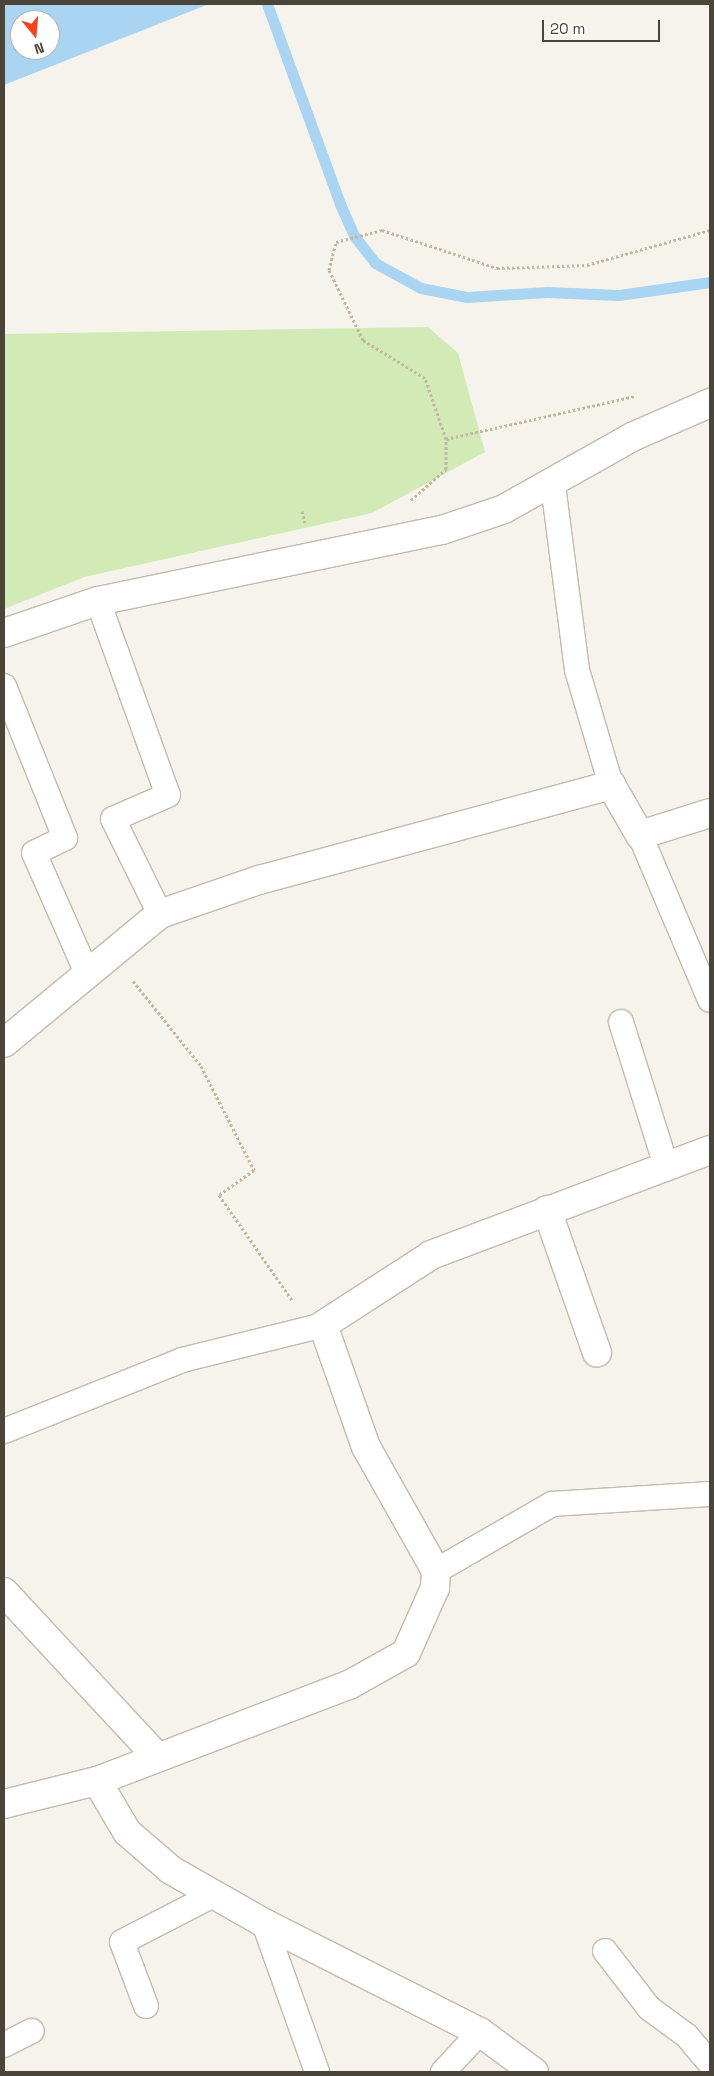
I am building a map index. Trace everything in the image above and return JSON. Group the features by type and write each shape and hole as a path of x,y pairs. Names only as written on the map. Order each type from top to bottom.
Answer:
{"street":[{"path":"4,633 98,601 442,530 504,509 553,485 634,436 710,403"},
{"path":"4,1043 110,952 160,914 259,880 611,785 640,835 710,813"},
{"path":"4,1804 97,1781 349,1685 406,1653 435,1588 436,1571 366,1448 316,1325 431,1255 710,1150"},
{"path":"547,1210 597,1353"},
{"path":"4,1592 158,1758"},
{"path":"97,1781 127,1832 171,1870 264,1923 480,2032 534,2072"}],"lane":[{"path":"553,485 577,670 611,785"},
{"path":"98,601 168,794 113,819 160,914"},
{"path":"4,686 65,838 34,853 86,972"},
{"path":"640,835 710,1000"},
{"path":"621,1022 666,1166"},
{"path":"4,1432 182,1360 316,1325"},
{"path":"436,1571 552,1504 710,1494"},
{"path":"146,2006 122,1942 213,1895"},
{"path":"264,1923 317,2072"},
{"path":"605,1951 649,2008 687,2036 710,2062"},
{"path":"4,2045 32,2031"},
{"path":"443,2072 480,2032"}],"path":[{"path":"407,503 446,469 446,439 425,378 363,340 329,270 336,242 382,230 497,268 587,265 710,230"},
{"path":"446,439 640,395"},
{"path":"110,952 201,1066 254,1170 219,1195 316,1325"}],"green space":[{"path":"428,327 458,353 485,452 372,513 84,577 4,609 4,334"}],"water":[{"path":"4,4 209,4 4,85"}],"waterway":[{"path":"267,4 340,204 355,237 375,263 421,288 467,297 547,292 619,295 710,282"}]}
